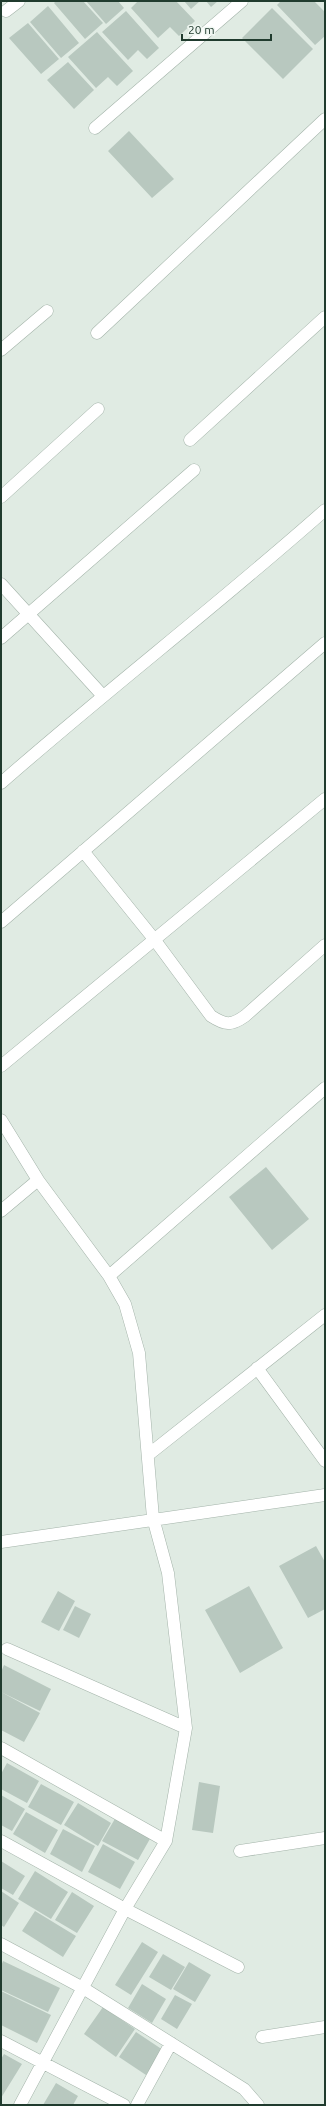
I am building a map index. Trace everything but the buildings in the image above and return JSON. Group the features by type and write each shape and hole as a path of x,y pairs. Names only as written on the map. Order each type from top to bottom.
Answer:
{"street":[{"path":"6,11 19,1"},
{"path":"95,128 242,1"},
{"path":"97,333 325,119"},
{"path":"1,350 47,311"},
{"path":"190,440 325,317"},
{"path":"1,496 98,409"},
{"path":"1,638 194,470"},
{"path":"1,783 102,696 277,552 325,510"},
{"path":"1,584 102,696"},
{"path":"1,922 325,644"},
{"path":"1,1066 325,799"},
{"path":"83,851 154,940 211,1016 222,1023 236,1023 325,945"},
{"path":"109,1276 325,1088"},
{"path":"1,1120 38,1180 109,1276 125,1304 139,1354 153,1518 168,1573 186,1728 166,1841 125,1909 20,2105"},
{"path":"1,1211 38,1180"},
{"path":"148,1455 325,1315"},
{"path":"257,1368 325,1461"},
{"path":"1,1542 153,1518 325,1495"},
{"path":"8,1649 186,1728"},
{"path":"1,1748 166,1841"},
{"path":"240,1850 325,1838"},
{"path":"1,1841 125,1909 238,1967"},
{"path":"1,1944 84,1988 244,2089 258,2105"},
{"path":"262,2037 325,2027"},
{"path":"1,2041 124,2105"},
{"path":"137,2105 171,2043"}]}
